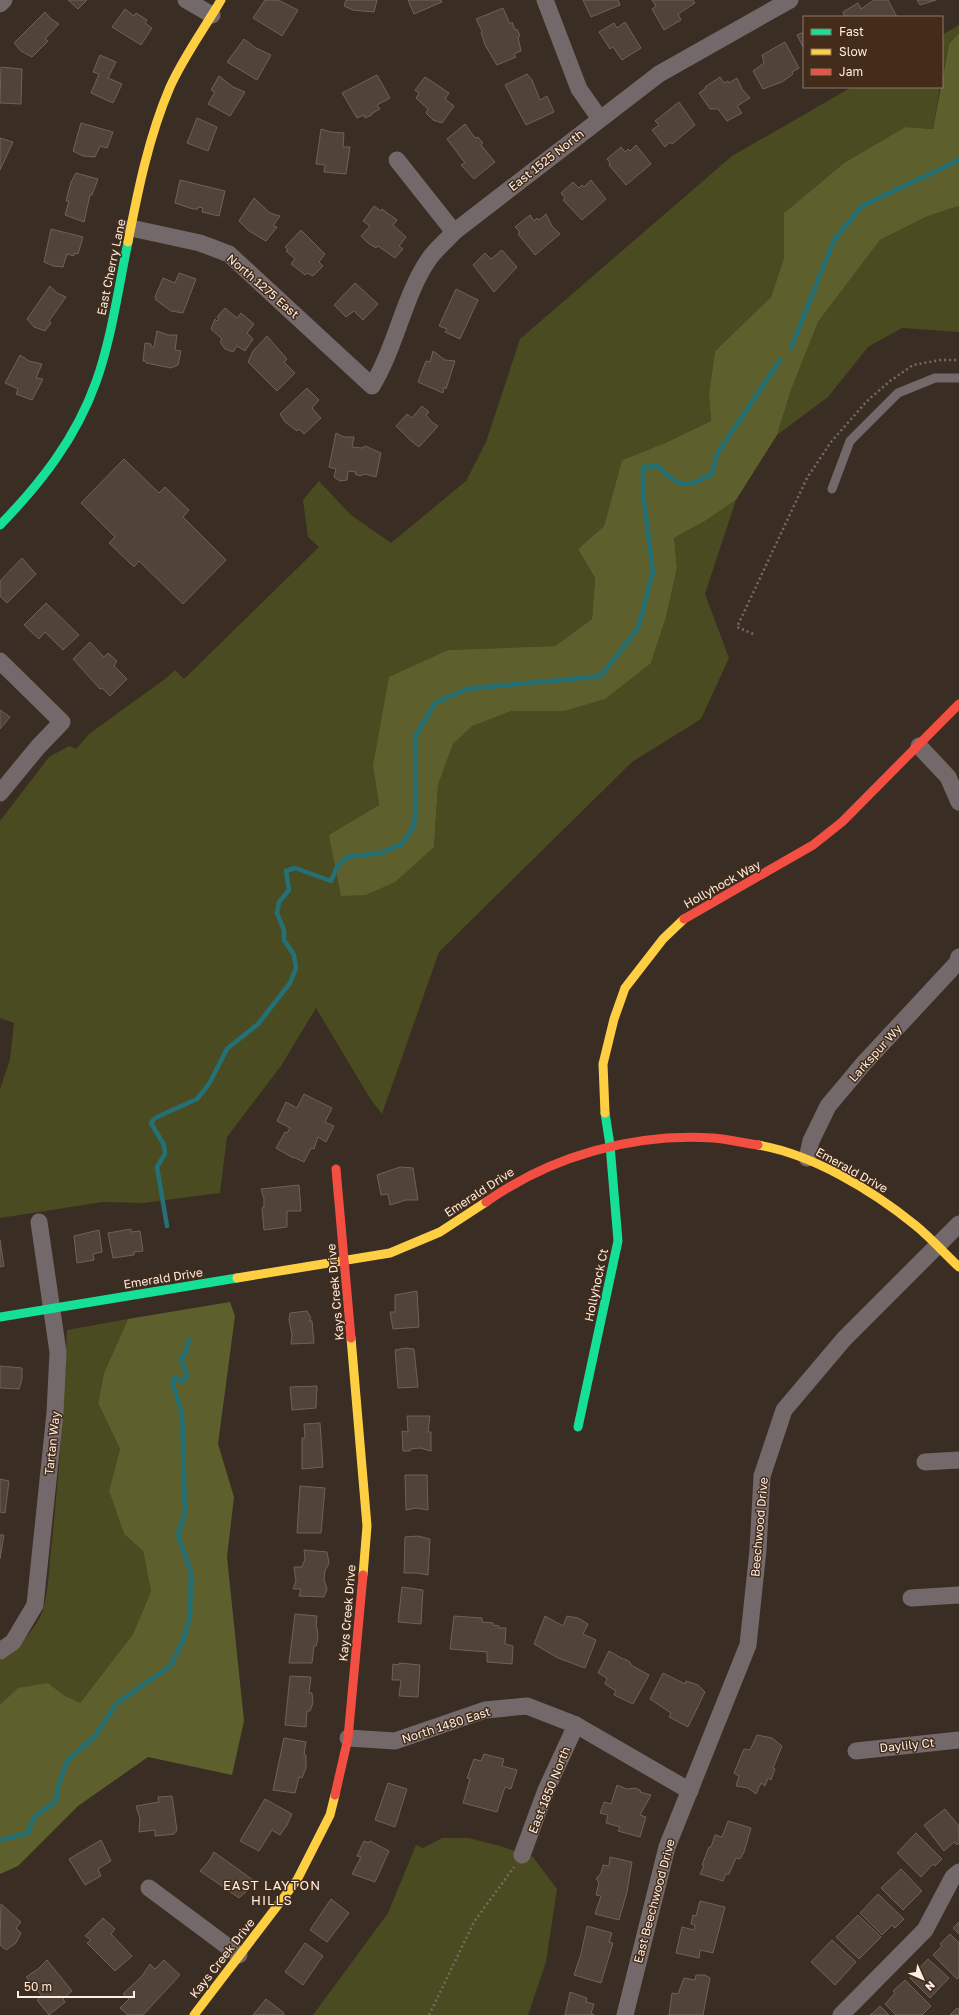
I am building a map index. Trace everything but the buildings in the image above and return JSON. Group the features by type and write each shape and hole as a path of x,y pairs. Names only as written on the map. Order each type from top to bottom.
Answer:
{"street":[{"path":"0,4 4,0"},
{"path":"186,0 212,16"},
{"name":"East Cherry Lane","path":"0,525 48,473 72,436 92,394 107,344 148,152 166,98 185,59 221,0"},
{"path":"545,0 579,89 600,119"},
{"name":"East 1525 North","path":"372,386 383,369 413,290 429,260 454,232 659,74 790,0"},
{"path":"397,160 454,232"},
{"name":"North 1275 East","path":"131,228 200,243 229,254 372,386"},
{"path":"0,661 62,722 38,747 0,793"},
{"name":"Hollyhock Way","path":"610,1145 603,1101 603,1064 614,1019 625,988 643,962 684,918 776,867 813,845 831,831 919,746 959,704"},
{"path":"919,746 948,777 959,802"},
{"name":"Larkspur Wy","path":"807,1158 811,1141 828,1106 864,1063 957,963 959,957"},
{"name":"Emerald Drive","path":"0,1316 52,1309 390,1253 440,1232 504,1187 541,1168 575,1155 610,1145 649,1139 698,1137 734,1139 807,1158 843,1175 880,1198 920,1228 938,1244 959,1267"},
{"name":"Hollyhock Ct","path":"578,1428 618,1241 610,1145"},
{"name":"Kays Creek Drive","path":"194,2015 297,1880 330,1815 348,1738 367,1526 336,1169"},
{"name":"Tartan Way","path":"0,1651 13,1642 35,1605 55,1413 58,1352 38,1222"},
{"name":"Beechwood Drive","path":"726,1701 748,1645 758,1550 762,1476 784,1410 844,1339 959,1224"},
{"path":"925,1462 959,1460"},
{"path":"911,1598 959,1595"},
{"name":"East Beechwood Drive","path":"625,2015 667,1848 726,1701"},
{"name":"North 1480 East","path":"348,1738 396,1741 485,1710 527,1706 576,1725 690,1791"},
{"name":"East 1850 North","path":"522,1856 546,1790 576,1725"},
{"name":"Daylily Ct","path":"856,1751 959,1740"},
{"path":"841,2015 925,1930 953,1877 959,1872"},
{"path":"149,1888 239,1955"}],"lane":[{"path":"832,489 850,441 898,393 935,378 959,378"}],"path":[{"path":"429,2015 474,1922 522,1856"}],"shaded area":[{"path":"959,25 959,33 949,44 943,73 943,34"},
{"path":"850,88 940,88 933,129 905,127 844,163 784,213 784,258 771,297 715,351 709,394 711,421 665,443 622,460 604,526 578,549 595,578 592,619 555,646 448,650 373,766 379,805 329,836 434,847 438,785 453,744 472,725 511,711 564,711 651,663 666,617 677,568 674,538 705,521 736,500 705,594 729,658 701,719 632,762 439,952 382,1114 371,1100 316,1008 281,1066 227,1137 220,1193 143,1203 103,1202 0,1218 0,1089 10,1059 14,1023 0,1018 0,821 49,757 69,746 76,749 89,734 165,679 175,670 184,679 319,547 308,537 303,500 319,481 351,515 391,543 466,481 486,442 520,339 732,156"},
{"path":"959,206 959,332 902,328 868,347 828,397 777,435 791,390 818,322 880,240 928,216"},
{"path":"128,1319 104,1373 98,1403 120,1449 109,1491 124,1534 143,1551 151,1591 133,1634 79,1704 65,1696 48,1683 0,1705 0,1660 17,1647 31,1631 42,1612 46,1595 59,1468 67,1330"},
{"path":"442,1838 469,1838 533,1857 557,1889 546,1962 528,2015 313,2015 388,1913 416,1845 423,1848"}],"green space":[{"path":"959,33 959,206 928,216 880,240 818,322 791,390 777,435 736,500 705,521 674,538 677,568 666,617 651,663 605,699 564,711 511,711 472,726 453,744 438,785 434,847 395,882 366,895 341,896 329,835 379,805 373,766 389,677 448,650 555,646 592,619 595,578 578,549 604,526 622,460 665,443 711,421 709,394 715,351 771,297 784,258 784,213 844,163 905,127 933,129 941,88 943,88 943,76 949,44"},
{"path":"230,1302 235,1316 218,1444 234,1497 227,1557 244,1721 232,1775 148,1757 78,1806 18,1866 0,1874 0,1705 18,1688 48,1683 65,1696 80,1703 133,1634 151,1591 143,1551 124,1534 109,1491 120,1449 98,1403 104,1373 128,1319"}],"waterway":[{"path":"791,348 834,240 862,206 959,160"},
{"path":"167,1226 157,1167 165,1154 164,1145 151,1123 155,1118 197,1099 209,1084 227,1049 258,1024 290,983 296,968 294,955 284,940 284,930 277,913 279,902 289,890 286,871 295,868 331,881 337,867 347,857 380,853 402,844 414,826 416,799 415,737 435,703 467,689 601,676 638,628 653,572 643,493 643,467 658,466 672,479 683,484 695,482 712,474 717,454 780,360"},
{"path":"0,1840 28,1833 34,1817 56,1801 58,1787 67,1761 95,1736 116,1704 170,1666 182,1643 190,1617 191,1572 178,1535 185,1513 182,1413 172,1381 175,1378 183,1381 187,1375 181,1359 185,1354 189,1339"}],"traffic: fast":[{"path":"0,525 29,493 56,459 68,441 88,402 102,365 128,242"},
{"path":"578,1427 618,1241 610,1145 605,1113"},
{"path":"0,1317 237,1278"}],"traffic: slow":[{"path":"128,242 150,144 170,87 181,64 221,0"},
{"path":"605,1113 603,1064 614,1019 625,988 663,939 684,919"},
{"path":"758,1145 799,1156 841,1175 861,1187 915,1225 959,1267"},
{"path":"237,1278 390,1253 440,1232 486,1202"},
{"path":"351,1338 367,1526 363,1575"},
{"path":"194,2015 297,1880 330,1815 335,1795"}],"traffic: jam":[{"path":"684,919 813,845 842,822 959,704"},
{"path":"486,1202 511,1186 565,1160 623,1144 653,1139 683,1137 713,1138 758,1145"},
{"path":"336,1169 351,1338"},
{"path":"335,1795 348,1738 363,1575"}],"district":[{"name":"EAST LAYTON HILLS","path":"272,1892"}]}
